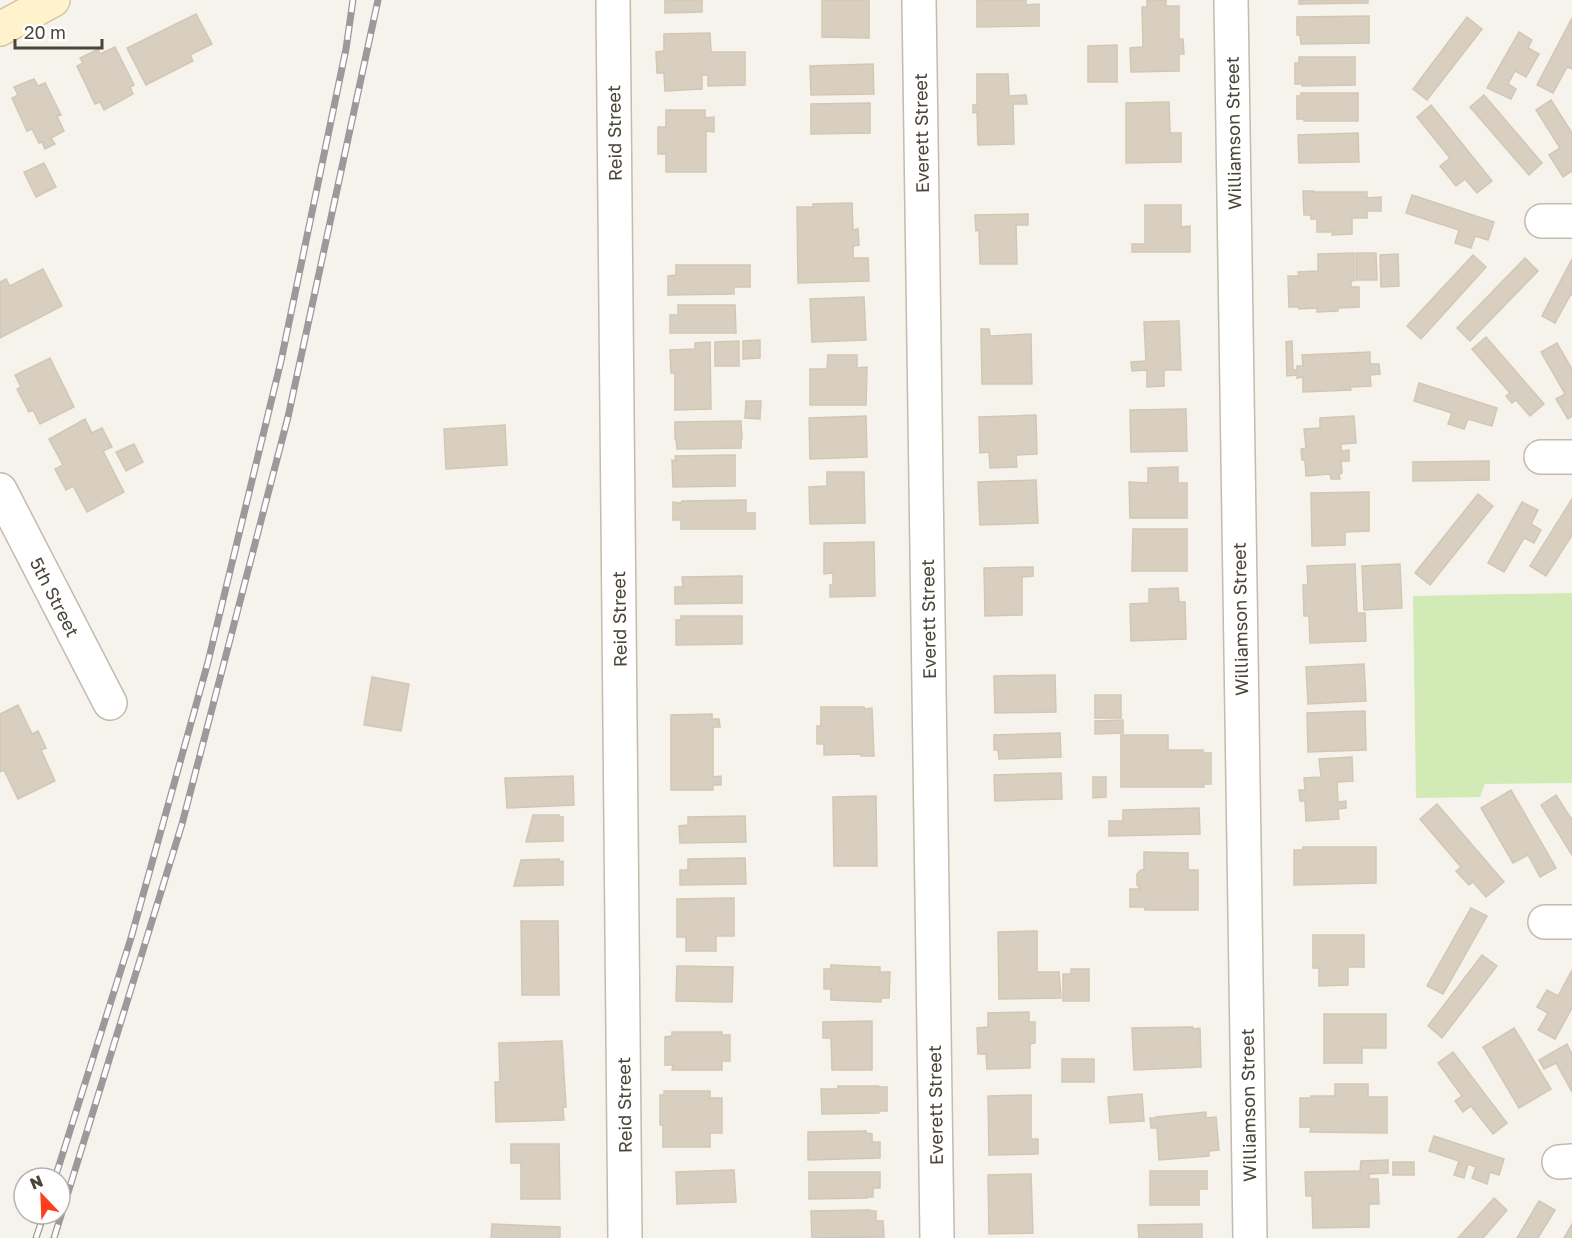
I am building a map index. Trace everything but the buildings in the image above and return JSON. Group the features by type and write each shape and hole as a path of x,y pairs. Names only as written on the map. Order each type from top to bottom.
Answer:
{"main road":[{"path":"0,29 53,0"}],"street":[{"name":"Reid Street","path":"613,0 625,1238"},
{"name":"Everett Street","path":"919,0 937,1238"},
{"name":"Williamson Street","path":"1231,0 1250,1238"},
{"name":"5th Street","path":"0,490 110,703"}],"green space":[{"path":"1572,593 1572,783 1485,784 1480,797 1416,798 1413,596"}],"railway":[{"path":"59,1166 131,938 208,662 281,361 346,49 353,0"},
{"path":"54,1238 182,824 288,417 378,0"},
{"path":"36,1238 40,1226"}]}
